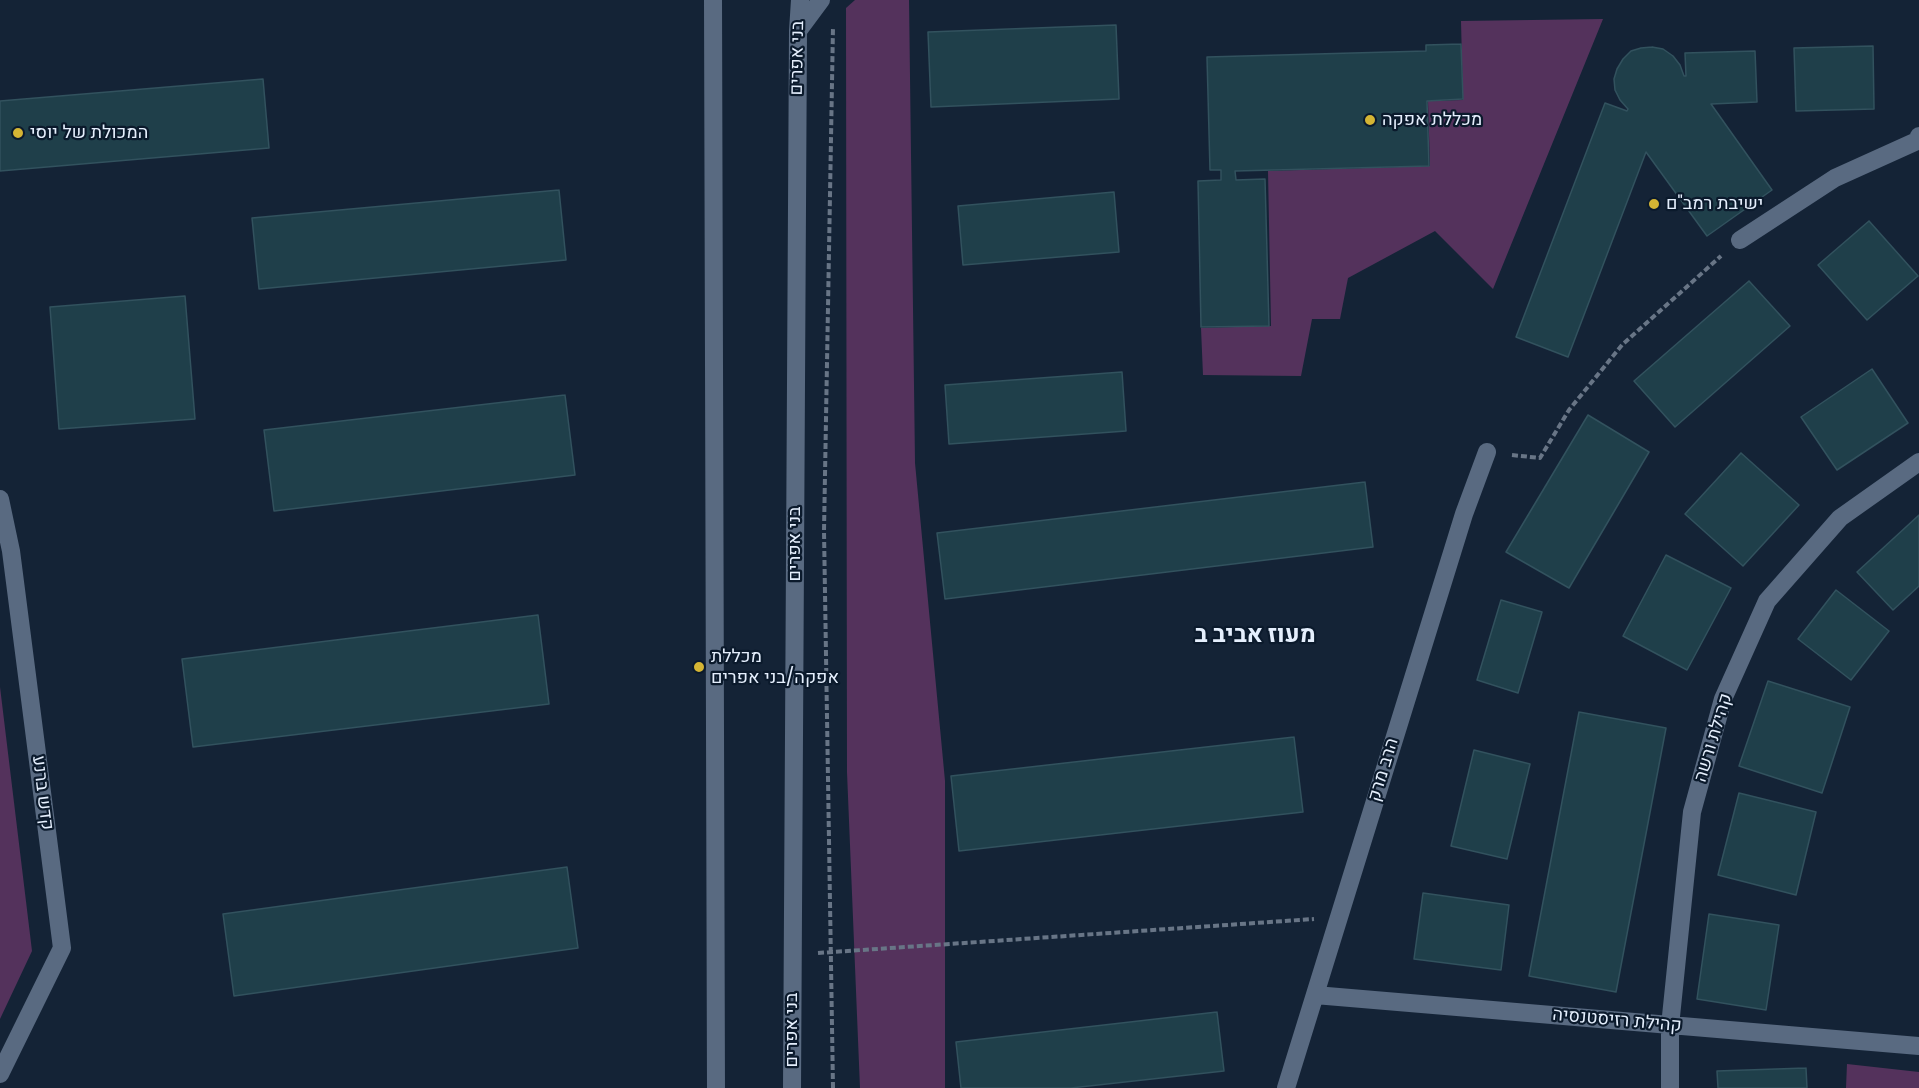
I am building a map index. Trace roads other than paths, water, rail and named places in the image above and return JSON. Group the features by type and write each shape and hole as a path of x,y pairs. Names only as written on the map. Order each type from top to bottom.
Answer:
{"street":[{"path":"713,0 716,1088"},
{"name":"בני אפרים","path":"792,1088 800,0"},
{"path":"798,31 821,0"},
{"path":"1740,240 1835,178 1919,140 1919,136"},
{"name":"הרב מרק","path":"1286,1088 1464,514 1487,453"},
{"name":"קהילת ורשה","path":"1670,1088 1670,1026 1692,812 1723,699 1767,601 1840,518 1919,462"},
{"name":"קדש ברנע","path":"0,499 11,551 63,948 0,1074"},
{"name":"קהילת רזיסטנסיה","path":"1315,995 1919,1046"}],"place":[{"name":"מכללת אפקה","path":"1370,120"},
{"name":"המכולת של יוסי","path":"18,133"},
{"name":"ישיבת רמב\"ם","path":"1654,204"},
{"name":"מכללת אפקה/בני אפרים","path":"699,667"}],"district":[{"name":"מעוז אביב ב","path":"1255,636"}]}
